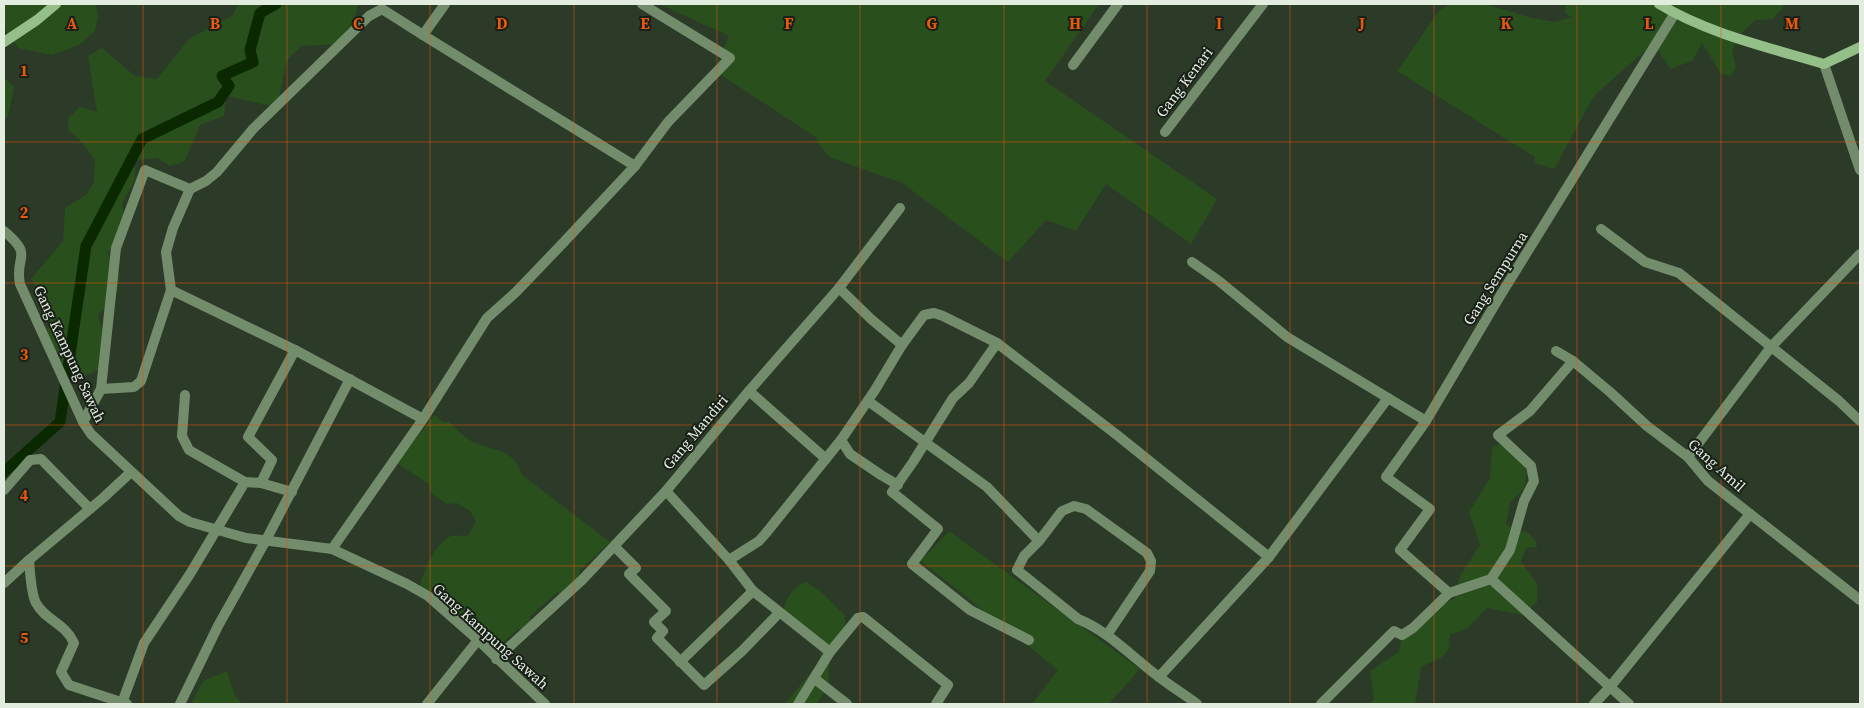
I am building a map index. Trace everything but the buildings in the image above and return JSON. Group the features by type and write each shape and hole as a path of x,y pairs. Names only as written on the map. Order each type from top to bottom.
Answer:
{"main road":[{"path":"4,42 37,20 56,4"},
{"path":"1659,4 1675,14 1718,33 1824,64 1860,47"}],"street":[{"path":"423,34 445,4"},
{"path":"332,549 423,419 487,318 516,292 635,166 668,122 730,58 642,4"},
{"path":"1073,65 1118,4"},
{"name":"Gang Kenari","path":"1165,132 1263,4"},
{"path":"101,388 134,387 141,381 171,290 166,252 173,228 190,190 217,172 253,130 369,16 382,9 635,166"},
{"name":"Gang Sempurna","path":"1449,593 1400,550 1430,509 1386,477 1426,421 1500,296 1675,14"},
{"path":"1824,64 1860,170"},
{"path":"83,422 101,388 116,248 145,170 190,190"},
{"name":"Gang Mandiri","path":"496,659 582,580 666,491 749,391 839,288 900,208"},
{"path":"1601,229 1645,262 1679,273 1838,401 1860,421"},
{"name":"Gang Kampung Sawah","path":"4,231 19,245 23,253 18,274 20,284 83,422 91,434 130,473 179,516 190,522 246,538 332,549 418,590 478,640 545,704"},
{"path":"1688,457 1771,347 1860,254"},
{"path":"1192,262 1219,281 1287,337 1426,421"},
{"path":"839,288 871,319 902,345"},
{"path":"171,290 350,378 423,419"},
{"path":"729,560 763,537 841,440 868,401 902,345 924,315 934,313 959,323 997,344 1117,435 1269,557"},
{"path":"997,344 969,383 953,398 892,492 938,529 912,564 970,610 1029,640"},
{"path":"261,483 272,460 248,437 295,350"},
{"name":"Gang Amil","path":"1556,351 1573,361 1647,426 1688,457 1708,481 1860,600"},
{"path":"1321,704 1394,631 1402,635 1413,628 1449,593 1491,579 1510,550 1524,501 1534,481 1531,466 1498,435 1530,411 1573,361"},
{"path":"180,704 218,626 292,492 350,378"},
{"path":"749,391 826,459"},
{"path":"185,395 182,436 189,450 245,482 261,483 292,492"},
{"path":"1159,677 1269,557 1388,398"},
{"path":"868,401 987,487 1039,541"},
{"path":"841,440 850,454 898,485"},
{"path":"4,490 30,460 41,459 90,509"},
{"path":"4,583 130,473"},
{"path":"29,560 35,602 43,613 70,633 74,643 61,672 68,685 124,704 144,643 190,574 245,482"},
{"path":"666,491 729,560 752,591 830,652"},
{"path":"1108,635 1150,571 1151,561 1147,553 1086,509 1074,506 1062,511 1039,541 1024,556 1017,570 1078,619 1108,635 1159,677 1197,704"},
{"path":"1594,704 1610,687 1750,514"},
{"path":"615,547 636,568 629,574 666,611 654,622 664,631 657,638 704,685 779,614"},
{"path":"1491,579 1629,704"},
{"path":"680,662 752,591"},
{"path":"798,704 830,652 858,618 862,617 948,685 936,704"},
{"path":"427,704 478,640"},
{"path":"815,679 847,704"}],"green space":[{"path":"4,4 96,4 98,17 95,31 79,45 52,55 18,48 4,28"},
{"path":"238,4 358,4 353,29 342,44 301,46 287,60 278,102 272,106 226,96 224,116 200,125 185,161 170,166 157,158 135,160 135,180 122,203 126,228 124,241 107,252 120,276 117,294 98,315 108,350 100,369 80,378 74,375 48,345 47,305 31,279 63,241 65,208 86,195 94,182 95,161 83,143 69,131 68,118 80,107 97,112 88,56 102,48 135,76 157,79 189,39 233,15"},
{"path":"659,4 1099,4 1045,81 1217,199 1191,244 1106,184 1076,231 1046,220 1008,262 902,183 829,157 816,140 817,138 715,71 729,36"},
{"path":"1450,4 1485,4 1532,18 1555,22 1572,17 1565,13 1565,4 1783,4 1783,8 1773,19 1755,20 1740,35 1732,50 1736,68 1731,76 1721,74 1702,43 1692,61 1670,69 1658,50 1648,48 1594,96 1554,169 1535,163 1535,157 1397,71 1439,11"},
{"path":"4,77 14,87 8,116 4,120"},
{"path":"434,415 443,422 449,422 470,440 508,455 518,466 522,475 610,542 580,570 575,590 564,597 557,592 530,617 531,621 525,629 518,629 499,646 486,648 419,590 426,568 440,545 451,536 468,536 476,521 470,511 457,503 447,504 430,492 429,484 397,463"},
{"path":"1506,440 1521,449 1527,474 1524,488 1510,503 1506,525 1526,532 1536,542 1537,547 1526,548 1521,562 1537,583 1537,602 1522,615 1487,608 1468,628 1450,635 1449,649 1442,657 1421,667 1415,704 1370,704 1374,700 1370,671 1399,652 1402,635 1430,611 1455,598 1460,576 1480,545 1469,512 1490,478 1492,448"},
{"path":"949,531 1140,669 1109,704 1032,704 1058,670 921,561"},
{"path":"806,582 819,590 845,615 845,633 830,652 828,688 816,704 785,704 821,660 819,645 798,632 787,619 785,613 788,597 797,586"},
{"path":"227,671 235,695 242,704 195,704 192,702 203,681"}],"waterway":[{"path":"4,472 60,422 86,246 142,139 218,102 229,86 222,76 253,62 250,50 260,13 276,4"}]}
